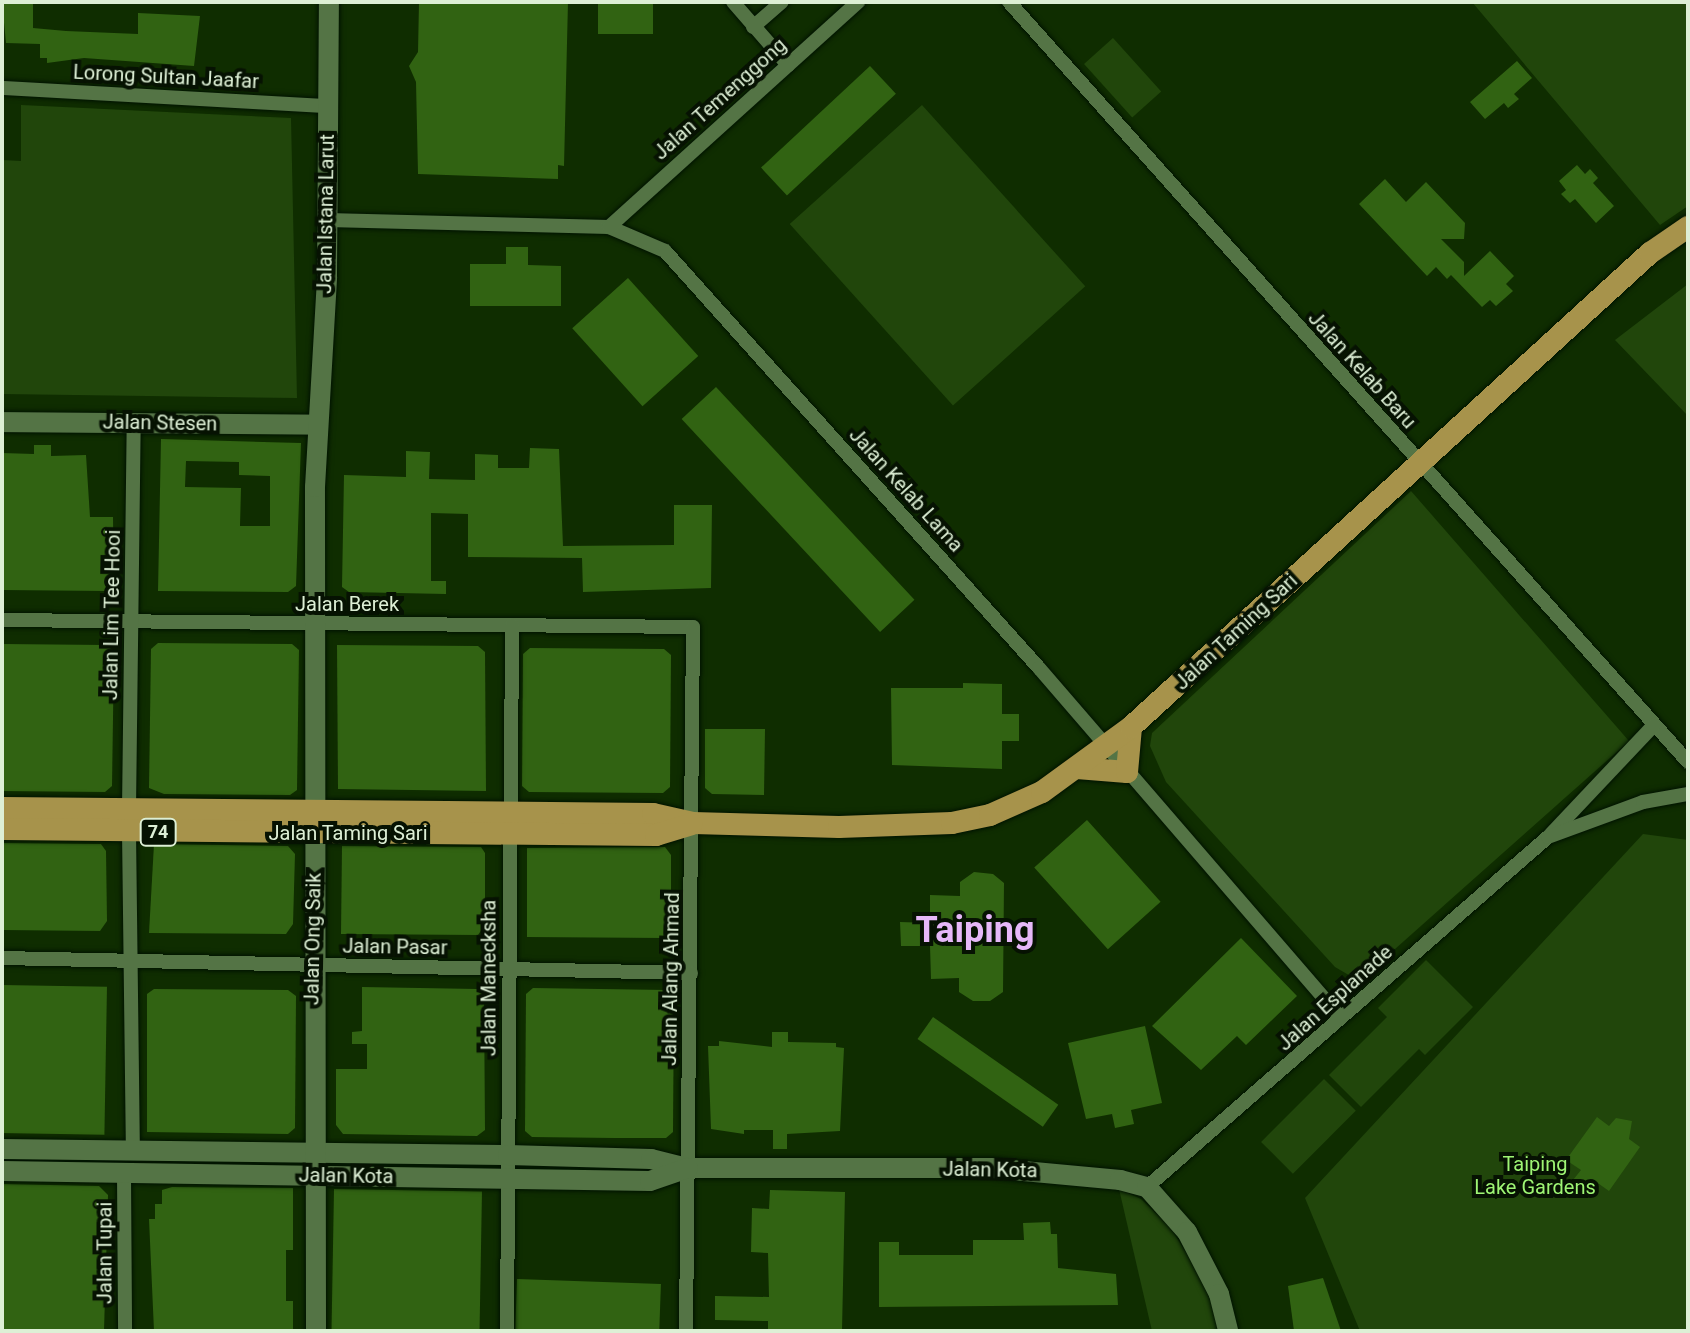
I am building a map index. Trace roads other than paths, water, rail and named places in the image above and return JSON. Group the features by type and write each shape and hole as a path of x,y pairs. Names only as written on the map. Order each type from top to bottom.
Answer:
{"main road":[{"name":"Jalan Istana Larut","path":"318,425 327,220 329,2"},
{"name":"Jalan Taming Sari","path":"2,808 315,833 653,814 693,823 952,823 1021,802 1077,768 1131,727 1650,253 1688,227"},
{"name":"Jalan Stesen","path":"2,422 318,425"},
{"name":"Jalan Ong Saik","path":"316,1331 313,966 318,425"},
{"path":"1077,768 1127,772 1131,727"},
{"name":"Jalan Taming Sari","path":"2,829 316,810 510,822"},
{"name":"Jalan Kota","path":"2,1149 508,1155 651,1159 688,1168 1014,1169 1147,1187"},
{"name":"Jalan Kota","path":"2,1171 650,1181 688,1168"},
{"path":"1147,1187 1179,1222 1204,1263 1228,1331"}],"street":[{"path":"733,2 788,65"},
{"path":"753,27 782,2"},
{"name":"Jalan Temenggong","path":"609,227 858,2"},
{"name":"Jalan Kelab Baru","path":"1009,2 1418,464 1688,762"},
{"name":"Lorong Sultan Jaafar","path":"2,88 327,106"},
{"name":"Jalan Kelab Lama","path":"327,220 609,227 645,238 665,251 1341,1018"},
{"name":"Jalan Lim Tee Hooi","path":"133,1150 129,820 134,422"},
{"name":"Jalan Berek","path":"2,620 693,627"},
{"name":"Jalan Manecksha","path":"507,1331 512,625"},
{"name":"Jalan Alang Ahmad","path":"686,1331 693,627"},
{"name":"Jalan Esplanade","path":"1147,1187 1548,837 1654,725"},
{"name":"Jalan Esplanade","path":"1548,837 1643,802 1688,794"},
{"name":"Jalan Pasar","path":"2,958 691,973"},
{"name":"Jalan Tupai","path":"124,1175 125,1331"}],"district":[{"name":"Taiping","path":"975,931"}],"park label":[{"name":"Taiping Lake Gardens","path":"1535,1176"}]}
